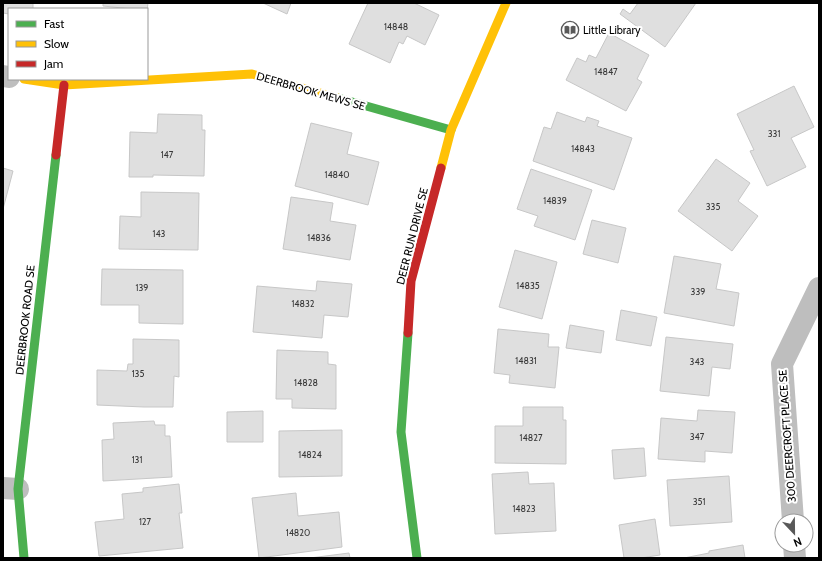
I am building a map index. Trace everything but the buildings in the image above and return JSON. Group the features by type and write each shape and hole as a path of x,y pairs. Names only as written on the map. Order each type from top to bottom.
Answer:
{"street":[{"name":"DEER RUN DRIVE SE","path":"417,558 401,432 411,281 451,130 506,3"},
{"name":"DEERBROOK MEWS SE","path":"148,80 252,74 451,130"},
{"name":"DEERBROOK MEWS SE","path":"32,80 64,84 139,80"},
{"name":"DEERBROOK ROAD SE","path":"24,558 10,488 64,84"},
{"name":"300 DEERCROFT PLACE SE","path":"792,513 782,364 819,288"}],"traffic: fast":[{"path":"338,98 451,130"},
{"path":"24,558 18,489 56,155"},
{"path":"408,333 401,432 417,558"}],"traffic: slow":[{"path":"441,168 451,130 506,3"},
{"path":"31,80 64,85 252,74 338,98"}],"traffic: jam":[{"path":"56,155 64,85"},
{"path":"408,333 411,281 441,168"}],"place":[{"name":"Little Library","path":"570,30"}]}
